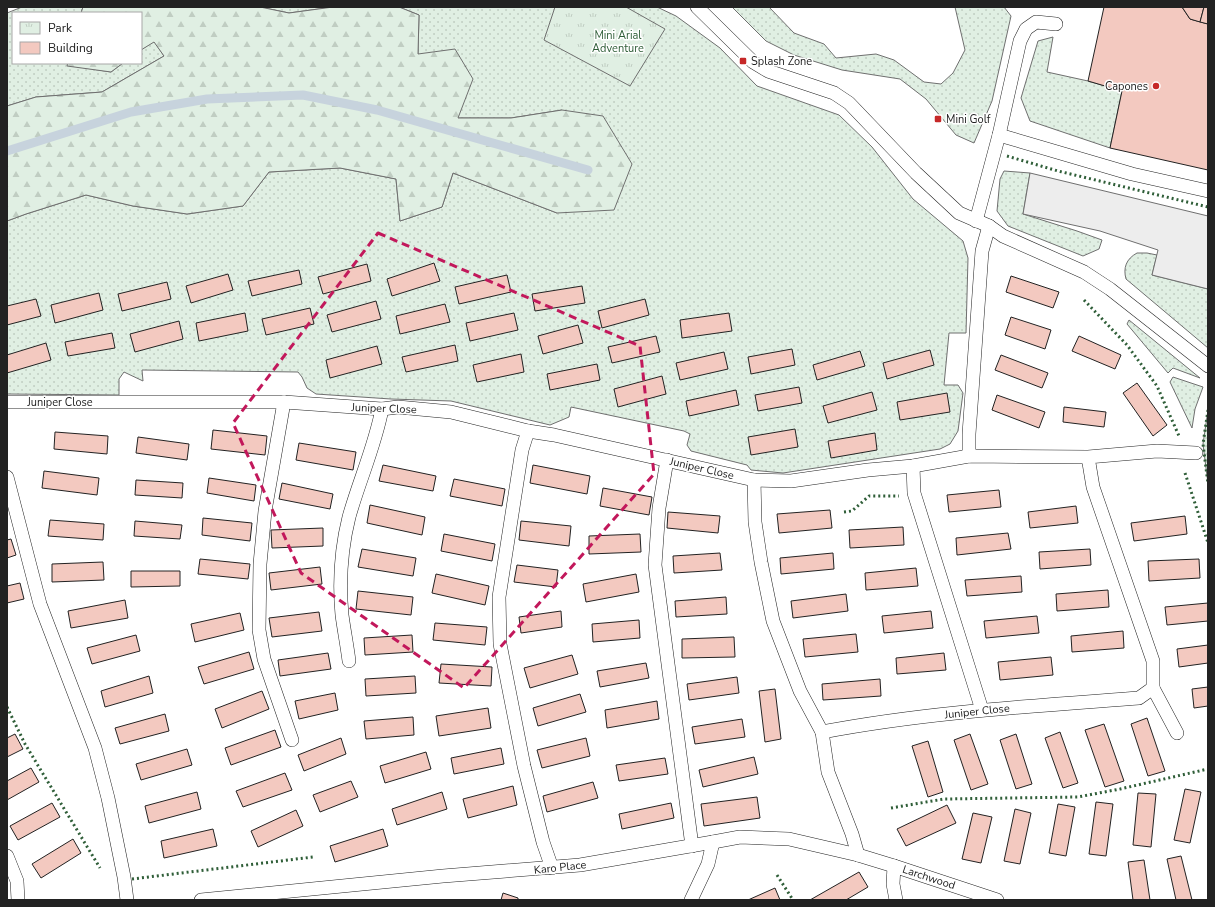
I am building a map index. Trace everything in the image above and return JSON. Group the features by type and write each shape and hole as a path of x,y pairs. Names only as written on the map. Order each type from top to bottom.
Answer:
{"lane":[{"path":"697,7 753,62 768,71 834,93 849,103 916,173 959,213 988,226 1003,236 1084,272 1094,278 1208,366"},
{"path":"976,221 1000,135 1020,40 1026,29 1036,22 1056,24"},
{"path":"1000,135 1132,174 1208,191"},
{"path":"968,456 982,251 988,226"},
{"name":"Juniper Close","path":"7,402 284,402 382,409 398,407 451,412 528,431 554,435 754,480 791,481 868,470 913,466 968,456 1088,457 1157,451 1196,453"},
{"path":"284,402 265,511 260,564 259,630 264,659 292,740"},
{"path":"349,660 342,614 341,564 349,518 378,429 382,409"},
{"path":"528,431 522,450 499,597 500,644 524,766 552,868"},
{"path":"1088,457 1093,487 1153,662 1153,688 1177,733"},
{"path":"667,460 659,508 655,565 692,846"},
{"path":"913,466 914,492 982,710"},
{"path":"7,476 40,604 95,748 108,798 124,877 127,900"},
{"path":"754,480 755,522 761,562 773,621 800,691 822,732 828,772 852,834 858,855"},
{"name":"Juniper Close","path":"822,732 855,726 982,710 1139,698 1153,688"},
{"name":"Karo Place","path":"201,900 443,876 580,865 740,837 789,839 858,855 894,866"},
{"path":"691,900 708,864 713,842"},
{"path":"7,856 17,881 18,900"},
{"name":"Larchwood","path":"896,900 893,884 894,866 997,900"}],"highlighted area":[{"path":"378,233 640,346 654,474 464,688 301,573 233,423"}],"green space":[{"path":"22,7 83,7 81,12 12,12 12,64 68,64 111,72 122,64 142,64 142,49 154,41 164,56 102,92 36,97 7,106 7,13"},
{"path":"83,7 260,7 289,13 333,7 399,7 419,15 418,54 455,49 473,79 458,118 511,118 562,110 603,116 632,164 614,210 557,213 453,173 442,207 400,221 396,179 340,168 269,172 243,206 187,214 133,206 86,195 7,221 7,106 36,97 102,92 164,56 154,42 142,49 142,12 81,12"},
{"path":"260,7 333,7 289,13"},
{"path":"399,7 657,7 676,16 720,48 757,86 839,115 872,147 913,199 963,241 968,258 966,333 949,333 944,385 958,385 963,393 958,431 950,444 940,449 783,473 751,470 747,465 691,451 687,445 690,434 684,431 571,407 569,417 550,425 451,401 316,394 307,388 298,372 142,370 143,381 124,372 119,379 119,395 7,394 7,221 26,214 86,195 133,206 187,214 243,206 269,172 340,168 396,179 400,221 442,207 453,173 557,213 562,110 511,118 458,118 418,54 419,15"},
{"name":"Mini Arial Adventure","path":"555,7 626,7 665,29 630,86 544,40"},
{"path":"732,7 769,7 794,33 824,44 836,58 876,54 894,60 924,82 941,84 953,73 965,50 955,7 1004,7 1011,16 992,101 974,143 956,135 926,99 900,79 842,70 794,55 766,41"},
{"path":"1053,37 1047,72 1088,81 1122,91 1110,148 1030,121 1021,98 1038,41"},
{"path":"68,64 122,64 111,72 67,66"},
{"path":"1004,171 1030,173 1023,214 1102,240 1099,249 1083,256 1008,226 997,211 1000,179"},
{"path":"1137,253 1157,255 1152,275 1208,289 1208,348 1126,279 1126,264 1133,255"},
{"path":"1129,320 1200,378 1173,368 1168,373 1127,324"},
{"path":"1173,377 1203,387 1195,409 1192,428 1170,382"},
{"path":"1208,410 1208,484 1203,444"}],"shaded area":[{"path":"1030,173 1208,216 1208,289 1152,275 1158,250 1100,231 1023,214"}],"building":[{"name":"Capones","path":"1104,7 1182,7 1190,19 1208,24 1208,170 1110,148 1122,91 1088,81"},
{"path":"1182,7 1204,7 1200,22 1190,19"},
{"path":"1204,7 1208,7 1208,24 1200,22"},
{"path":"434,263 440,281 392,296 387,279"},
{"path":"367,264 371,281 323,294 318,277"},
{"path":"299,270 302,284 252,296 248,281"},
{"path":"228,274 233,290 191,303 186,286"},
{"path":"507,275 511,292 459,304 455,287"},
{"path":"1011,276 1059,292 1053,308 1006,292"},
{"path":"167,282 171,299 122,311 118,294"},
{"path":"582,286 585,303 535,311 532,294"},
{"path":"99,293 103,310 55,323 51,305"},
{"path":"36,299 41,316 7,325 7,306"},
{"path":"645,299 649,315 602,328 598,311"},
{"path":"376,301 381,319 332,332 327,315"},
{"path":"445,304 450,322 400,334 396,316"},
{"path":"310,308 314,324 266,335 262,319"},
{"path":"245,313 248,331 199,341 196,323"},
{"path":"514,313 518,330 470,341 466,323"},
{"path":"729,313 732,331 682,338 680,320"},
{"path":"1011,317 1051,330 1045,349 1005,335"},
{"path":"179,321 183,339 135,352 130,334"},
{"path":"578,325 583,343 543,354 538,336"},
{"path":"112,333 115,348 68,356 65,342"},
{"path":"656,336 660,352 612,363 608,347"},
{"path":"1079,336 1121,355 1115,369 1072,351"},
{"path":"46,343 51,360 7,373 7,355"},
{"path":"455,345 458,361 406,372 402,357"},
{"path":"377,346 382,364 330,378 326,360"},
{"path":"792,349 795,365 751,374 748,357"},
{"path":"930,350 934,365 887,379 883,363"},
{"path":"860,351 865,366 817,380 813,365"},
{"path":"724,352 728,369 680,380 676,363"},
{"path":"521,354 524,372 477,382 473,365"},
{"path":"1001,355 1048,373 1042,388 995,370"},
{"path":"597,364 600,380 550,390 547,374"},
{"path":"662,376 666,394 618,407 614,389"},
{"path":"1137,383 1167,425 1153,436 1123,393"},
{"path":"799,387 802,403 758,411 755,395"},
{"path":"736,390 739,405 689,416 686,401"},
{"path":"872,392 877,410 828,423 823,406"},
{"path":"947,393 950,412 900,420 897,402"},
{"path":"997,395 1045,412 1039,428 992,410"},
{"path":"1064,407 1106,412 1104,427 1063,422"},
{"path":"795,429 798,447 751,455 748,437"},
{"path":"213,430 267,436 265,455 211,449"},
{"path":"55,432 108,436 107,454 54,449"},
{"path":"875,433 877,450 831,458 828,441"},
{"path":"138,437 189,444 187,460 136,453"},
{"path":"299,443 356,452 353,470 296,460"},
{"path":"383,465 436,476 433,491 379,481"},
{"path":"533,465 590,476 587,494 530,483"},
{"path":"44,471 99,478 97,495 42,488"},
{"path":"209,478 256,485 254,501 207,493"},
{"path":"454,479 505,489 502,506 450,496"},
{"path":"136,480 183,483 182,498 135,495"},
{"path":"282,483 333,494 330,509 279,499"},
{"path":"603,488 652,497 649,515 600,506"},
{"path":"999,490 1001,507 949,512 947,495"},
{"path":"370,505 425,517 422,535 367,523"},
{"path":"1076,506 1078,523 1030,528 1028,512"},
{"path":"830,510 832,528 779,533 777,514"},
{"path":"668,512 720,516 718,533 667,528"},
{"path":"1185,516 1187,534 1134,541 1131,523"},
{"path":"203,518 252,523 250,541 202,535"},
{"path":"50,520 104,524 103,540 48,536"},
{"path":"135,521 182,525 180,539 134,536"},
{"path":"521,521 571,526 569,546 519,540"},
{"path":"903,527 904,545 850,548 849,530"},
{"path":"323,528 323,546 272,548 271,530"},
{"path":"1008,533 1011,549 957,555 956,538"},
{"path":"444,534 495,544 492,561 441,551"},
{"path":"640,534 641,552 589,554 589,536"},
{"path":"11,539 16,555 7,558 7,540"},
{"path":"362,549 416,558 413,576 358,567"},
{"path":"1090,549 1091,565 1040,569 1039,552"},
{"path":"720,553 722,570 674,573 673,556"},
{"path":"833,553 834,569 781,574 780,558"},
{"path":"200,559 250,564 248,579 198,574"},
{"path":"1199,559 1200,578 1149,581 1148,561"},
{"path":"103,562 104,580 52,582 52,564"},
{"path":"517,565 558,570 556,587 514,582"},
{"path":"320,567 322,584 271,590 269,573"},
{"path":"916,568 918,586 866,590 865,573"},
{"path":"131,571 180,571 180,586 131,587"},
{"path":"436,574 489,586 485,605 432,593"},
{"path":"636,574 639,592 586,602 583,584"},
{"path":"1021,576 1022,592 967,596 965,580"},
{"path":"20,583 24,599 7,603 7,586"},
{"path":"1108,590 1109,607 1057,611 1056,594"},
{"path":"358,591 413,597 411,615 356,609"},
{"path":"846,594 848,611 793,618 791,601"},
{"path":"726,597 727,614 676,617 675,601"},
{"path":"125,600 128,618 71,628 68,611"},
{"path":"1208,603 1208,621 1167,625 1165,607"},
{"path":"561,611 562,627 521,633 519,617"},
{"path":"931,611 933,628 884,633 882,616"},
{"path":"319,612 322,631 272,637 269,618"},
{"path":"240,613 244,630 195,642 191,624"},
{"path":"1037,616 1039,633 986,638 984,621"},
{"path":"639,620 640,638 593,642 592,624"},
{"path":"435,623 487,627 485,645 433,640"},
{"path":"1123,631 1124,648 1072,652 1071,636"},
{"path":"856,634 858,652 805,657 803,639"},
{"path":"136,635 140,651 92,664 87,648"},
{"path":"412,635 413,652 365,655 364,638"},
{"path":"734,637 735,657 682,658 682,639"},
{"path":"1208,645 1208,663 1179,667 1177,649"},
{"path":"249,652 254,669 204,684 198,667"},
{"path":"328,653 331,669 280,676 278,660"},
{"path":"944,653 946,670 897,674 896,658"},
{"path":"572,655 578,674 530,688 524,668"},
{"path":"1051,657 1053,675 1000,680 998,662"},
{"path":"646,663 649,678 600,687 597,671"},
{"path":"441,664 492,667 491,686 439,683"},
{"path":"149,676 153,693 105,707 101,691"},
{"path":"415,676 416,693 366,696 365,679"},
{"path":"737,677 739,693 689,700 687,684"},
{"path":"880,679 881,696 823,700 822,684"},
{"path":"1208,687 1208,706 1194,708 1192,689"},
{"path":"775,689 781,739 765,742 759,691"},
{"path":"262,691 269,709 222,728 215,709"},
{"path":"335,693 338,710 299,719 295,701"},
{"path":"580,694 586,712 538,726 533,708"},
{"path":"657,701 659,719 607,728 605,710"},
{"path":"488,708 491,728 439,736 436,716"},
{"path":"165,714 169,731 120,744 115,728"},
{"path":"413,717 414,735 366,739 364,721"},
{"path":"1147,718 1165,771 1148,776 1131,724"},
{"path":"742,719 745,737 695,744 692,727"},
{"path":"1104,724 1124,781 1105,787 1085,730"},
{"path":"275,730 281,747 231,765 225,748"},
{"path":"1060,732 1078,783 1063,788 1045,738"},
{"path":"15,734 23,749 7,757 7,738"},
{"path":"970,734 988,784 971,790 954,740"},
{"path":"1016,734 1032,784 1016,789 1000,740"},
{"path":"341,738 346,754 304,771 298,755"},
{"path":"586,738 590,756 542,768 537,750"},
{"path":"928,741 943,792 928,797 912,746"},
{"path":"501,748 504,764 454,774 451,758"},
{"path":"187,749 192,765 141,780 136,764"},
{"path":"426,752 431,769 385,783 380,766"},
{"path":"754,757 758,774 703,787 699,770"},
{"path":"665,758 668,774 619,781 616,765"},
{"path":"31,768 39,782 7,800 7,781"},
{"path":"285,773 292,790 243,807 236,791"},
{"path":"351,781 358,797 320,812 313,795"},
{"path":"593,782 598,798 547,812 543,796"},
{"path":"513,786 517,805 468,818 463,799"},
{"path":"1185,789 1201,792 1190,843 1174,840"},
{"path":"197,792 201,809 149,823 145,806"},
{"path":"442,792 447,809 397,825 392,809"},
{"path":"1138,793 1156,794 1151,847 1133,845"},
{"path":"757,797 760,818 704,826 701,804"},
{"path":"1096,802 1113,804 1106,856 1089,854"},
{"path":"52,803 60,817 18,840 10,826"},
{"path":"671,803 674,818 622,829 619,814"},
{"path":"1058,804 1075,807 1066,856 1049,853"},
{"path":"947,805 956,823 906,846 897,829"},
{"path":"1015,809 1031,813 1020,864 1004,861"},
{"path":"296,810 303,826 258,847 251,831"},
{"path":"973,813 992,817 981,863 962,859"},
{"path":"213,829 217,846 164,858 161,841"},
{"path":"383,829 388,846 335,862 330,846"},
{"path":"73,839 81,853 41,878 32,864"},
{"path":"1181,856 1192,900 1176,900 1167,859"},
{"path":"1144,860 1150,900 1133,900 1128,862"},
{"path":"859,872 868,887 846,900 810,900"},
{"path":"775,888 780,900 748,900"},
{"path":"503,893 518,898 518,900 501,900"}],"waterway":[{"path":"7,151 131,112 207,99 303,95 377,110 588,170"}],"hedge":[{"path":"1007,156 1058,171 1208,207"},
{"path":"1084,300 1127,345 1157,386 1179,436"},
{"path":"1208,410 1203,444 1208,484"},
{"path":"1185,473 1208,543"},
{"path":"844,512 852,511 869,496 899,496"},
{"path":"7,707 25,744 100,868"},
{"path":"891,808 944,799 1078,797 1208,769"},
{"path":"132,879 313,857"},
{"path":"777,875 793,900"}],"place":[{"name":"Splash Zone","path":"743,61"},
{"name":"Capones","path":"1156,86"},
{"name":"Mini Golf","path":"938,119"}]}
